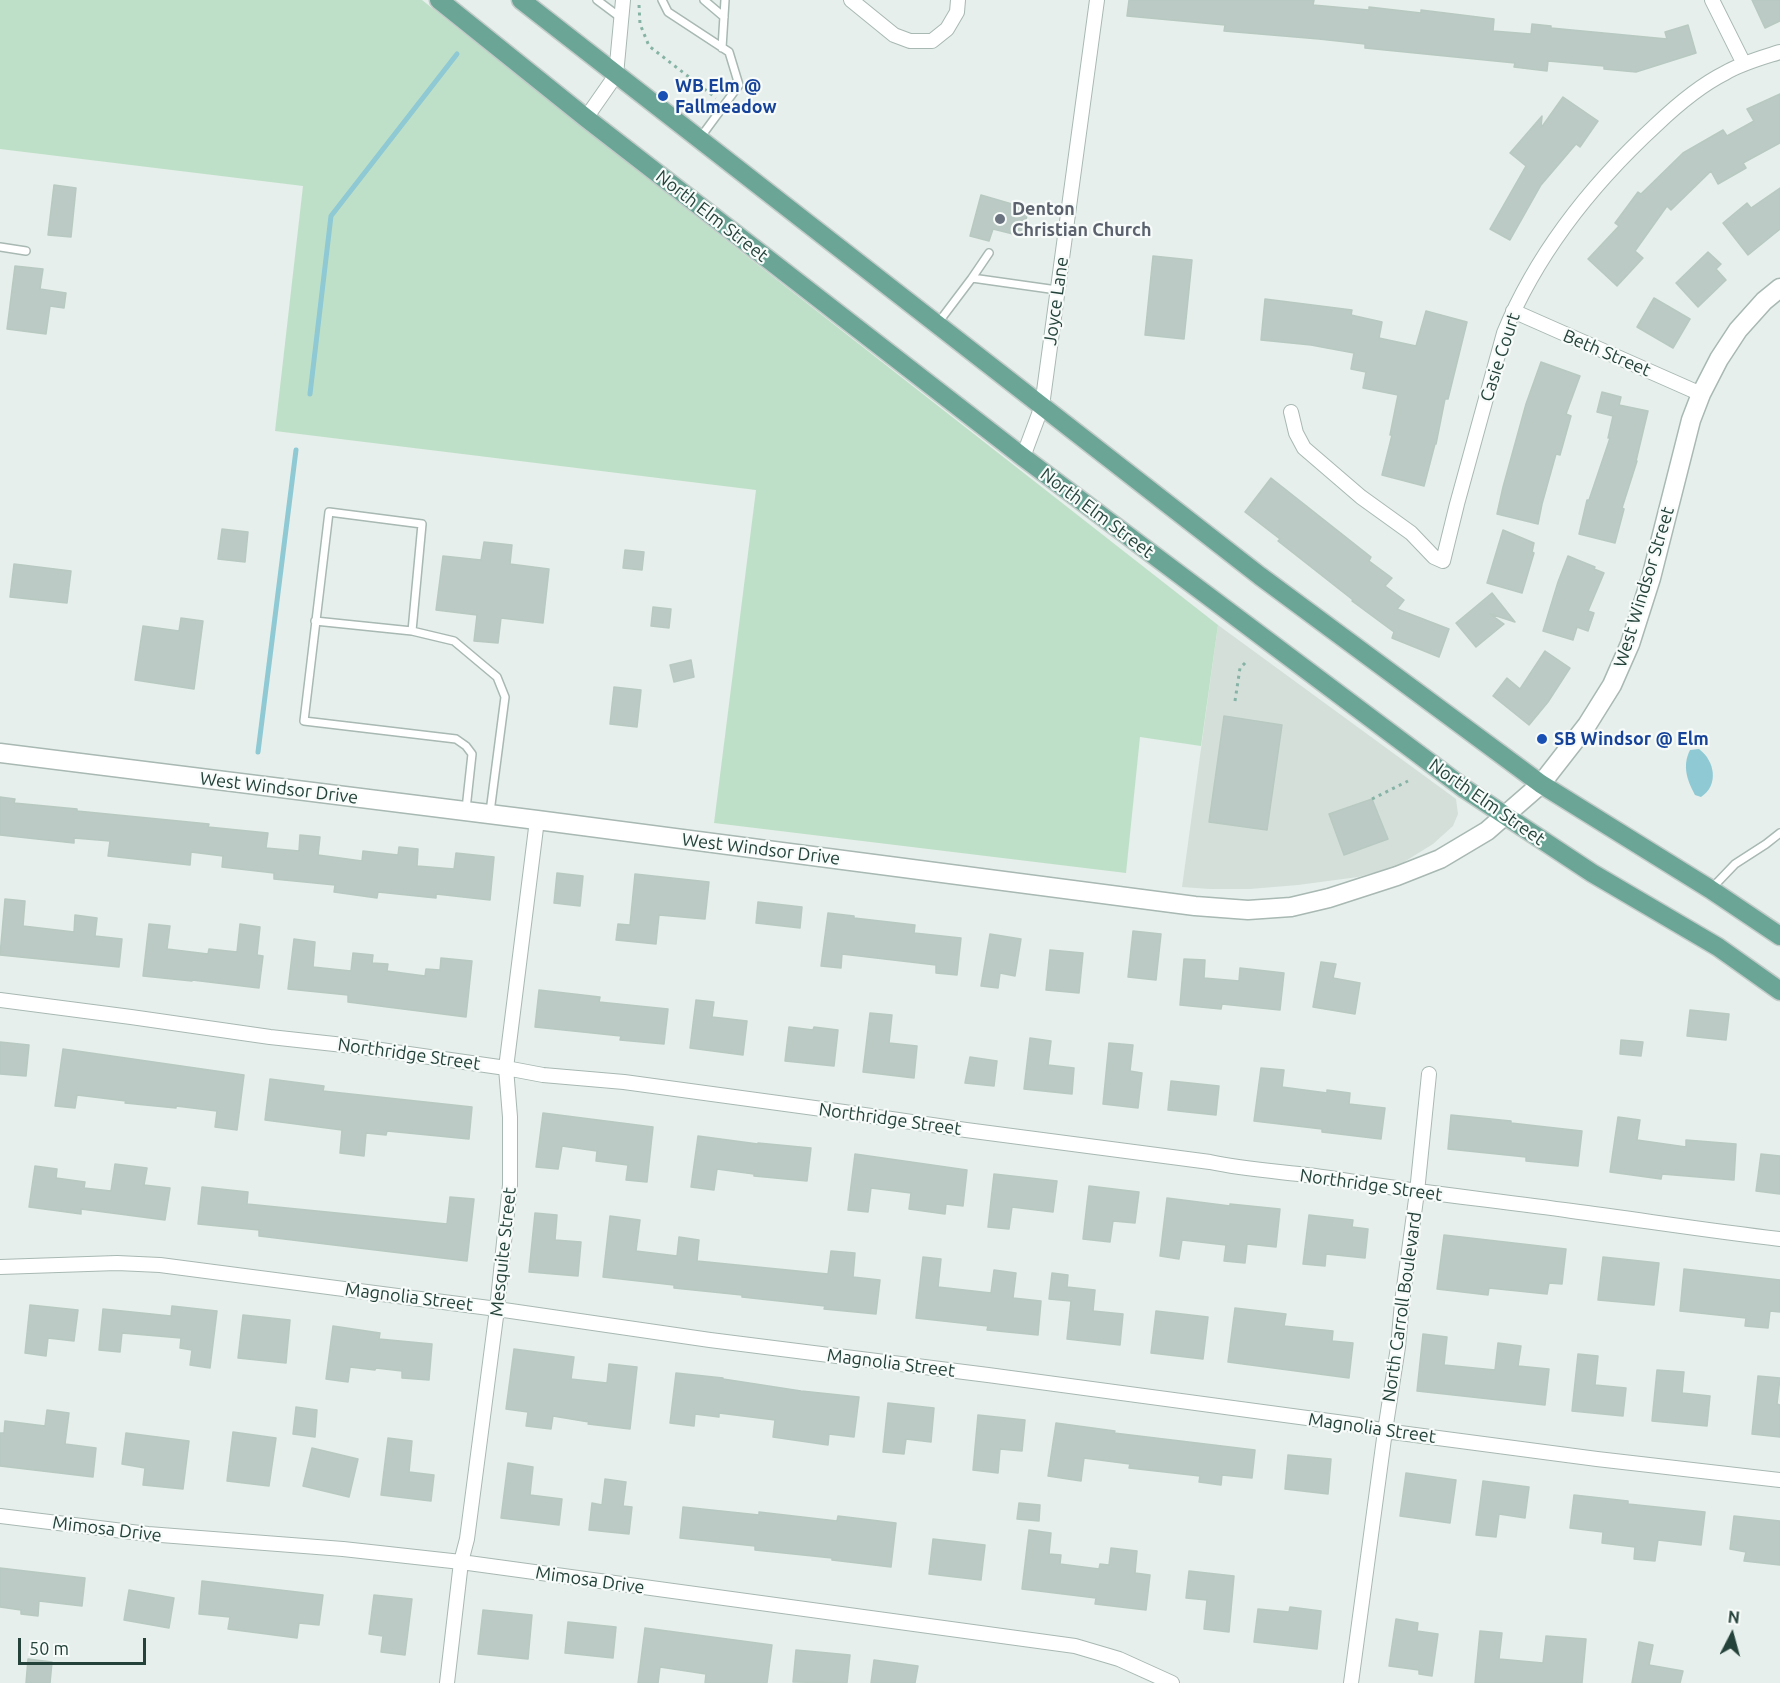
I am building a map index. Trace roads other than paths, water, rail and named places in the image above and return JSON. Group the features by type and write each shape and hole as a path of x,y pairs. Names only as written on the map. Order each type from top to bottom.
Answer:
{"main road":[{"name":"North Elm Street","path":"439,0 586,118 1023,457 1456,782 1592,873 1718,947 1780,991"},
{"path":"521,0 1260,576 1541,784 1710,889 1780,936"}],"street":[{"path":"586,118 616,75 623,0"},
{"path":"851,0 894,35 910,41 932,41 947,29 957,12 958,0"},
{"name":"Joyce Lane","path":"1023,457 1042,406 1097,0"},
{"path":"1712,0 1744,64"},
{"name":"Casie Court","path":"1291,412 1296,433 1304,448 1361,497 1411,533 1434,557 1443,561 1504,333 1513,311 1536,270 1572,214 1630,149 1685,98 1724,73 1780,52"},
{"path":"1701,394 1719,359 1738,330 1780,288"},
{"name":"Beth Street","path":"1513,311 1701,394"},
{"name":"West Windsor Street","path":"1504,816 1541,784 1587,725 1612,685 1630,644 1651,578 1691,420 1701,394"},
{"name":"West Windsor Drive","path":"0,753 1195,906 1248,910 1291,908 1396,876 1440,859 1487,831 1504,816"},
{"name":"Mesquite Street","path":"447,1683 461,1562 468,1528 497,1309 510,1185 510,1117 506,1068 537,820"},
{"name":"Northridge Street","path":"0,1000 270,1037 353,1046 543,1075 659,1087 844,1112 1712,1232 1780,1239"},
{"name":"North Carroll Boulevard","path":"1351,1683 1398,1347 1430,1074"},
{"name":"Magnolia Street","path":"0,1267 117,1263 160,1265 1359,1425 1385,1431 1780,1480"},
{"name":"Mimosa Drive","path":"0,1516 148,1534 343,1549 461,1562 1075,1646 1119,1659 1172,1683"}],"lane":[{"path":"597,0 621,18"},
{"path":"662,0 668,12 729,52 739,85 699,141"},
{"path":"704,0 724,17"},
{"path":"722,48 725,0"},
{"path":"0,247 26,251"},
{"path":"937,325 989,253"},
{"path":"972,278 1057,290"},
{"path":"412,631 422,524 329,512 304,721 456,739 472,754 465,811"},
{"path":"315,621 412,631 454,641 497,677 505,697 489,814"},
{"path":"1710,889 1735,864 1780,833"}],"water":[{"path":"1699,749 1709,760 1713,773 1711,786 1701,797 1695,795 1692,789 1686,767 1690,750"}],"waterway":[{"path":"310,394 331,216 457,54"},
{"path":"258,752 296,450"}],"place":[{"name":"WB Elm @ Fallmeadow","path":"663,96"},
{"name":"Denton Christian Church","path":"1000,219"},
{"name":"SB Windsor @ Elm","path":"1542,739"}]}
